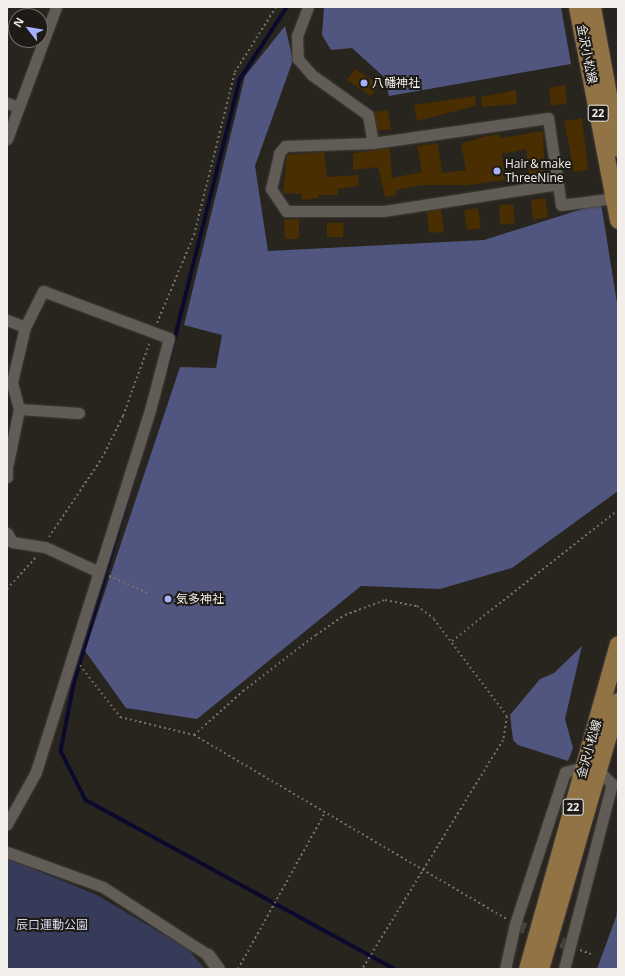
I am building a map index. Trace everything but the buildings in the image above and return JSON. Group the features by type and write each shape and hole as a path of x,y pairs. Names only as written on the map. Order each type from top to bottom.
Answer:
{"main road":[{"name":"金沢小松線","path":"577,7 618,220"},
{"name":"金沢小松線","path":"592,7 618,148"},
{"name":"金沢小松線","path":"540,969 591,768 618,644"},
{"name":"金沢小松線","path":"527,969 591,768 618,701"}],"street":[{"path":"7,139 56,7"},
{"path":"308,7 297,36 298,59 312,75 368,115 373,143"},
{"path":"7,103 18,107"},
{"path":"558,184 383,211 286,210 271,189 279,153 286,146 373,143 548,118 558,184 561,205 614,198"},
{"path":"7,477 8,463 19,408 9,382 25,327 43,291 169,338 109,542 97,571 36,772 7,824"},
{"path":"7,320 25,327"},
{"path":"19,408 80,413"},
{"path":"7,533 12,542 45,547 97,571"},
{"path":"505,969 515,924 565,772 591,768 612,784 564,969"},
{"path":"7,852 103,887 208,955 218,969"}],"path":[{"path":"7,589 45,547 54,527 102,458 124,416 139,380 153,331 194,235 235,72 276,7"},
{"path":"452,641 618,510"},
{"path":"97,571 150,594"},
{"path":"194,735 274,667 345,615 367,605 385,600 417,606 434,619 507,716 503,740 420,869 362,969"},
{"path":"72,654 120,717 194,735 515,924"},
{"path":"238,969 325,813"},
{"path":"571,946 594,955"}],"green space":[{"name":"辰口運動公園","path":"7,858 97,895 188,949 205,969 7,969"}],"shaded area":[{"path":"324,7 561,7 571,64 389,96 384,77 352,48 331,50 322,35"},
{"path":"285,26 293,60 255,166 268,251 484,240 601,203 618,309 618,491 512,568 440,589 361,586 197,719 126,708 85,651 180,367 216,368 222,335 184,325 245,76"},
{"path":"582,646 565,719 573,748 568,761 518,745 513,740 510,715 540,679 554,673"},
{"path":"618,905 618,969 597,969 616,917"}],"waterway":[{"path":"167,369 240,79 287,7"},
{"path":"137,469 74,685 61,751 86,800 395,969"}],"tunnel":[{"path":"515,924 571,946"}],"place":[{"name":"八幡神社","path":"364,83"},
{"name":"Hair＆make ThreeNine","path":"497,171"},
{"name":"気多神社","path":"168,599"}]}
